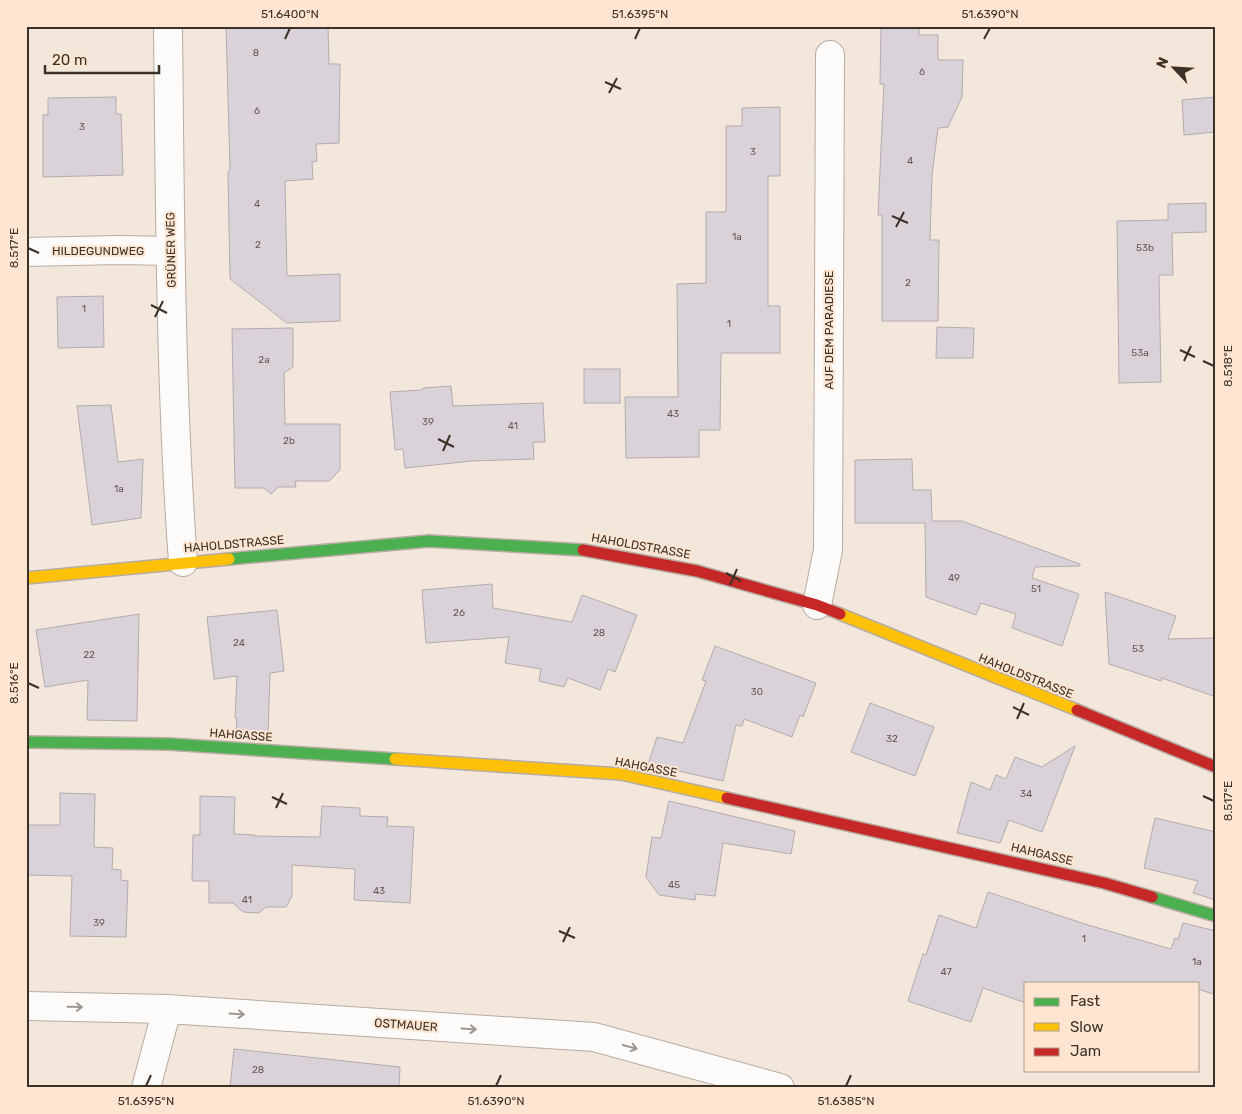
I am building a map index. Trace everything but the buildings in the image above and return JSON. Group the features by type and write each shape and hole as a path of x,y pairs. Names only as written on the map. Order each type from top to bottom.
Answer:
{"street":[{"name":"GRÜNER WEG","path":"168,26 170,251 179,510 184,562"},
{"name":"AUF DEM PARADIESE","path":"817,605 828,550 830,55"},
{"name":"HILDEGUNDWEG","path":"26,252 170,251"},
{"name":"HAHOLDSTRASSE","path":"26,578 429,541 578,549 697,570 817,605 1216,767"},
{"name":"HAHGASSE","path":"26,742 169,744 620,774 1104,883 1216,916"},
{"name":"OSTMAUER","path":"26,1006 167,1010 594,1037 780,1088"},
{"path":"146,1088 167,1010"}],"traffic: fast":[{"path":"229,559 429,541 583,550"},
{"path":"26,742 169,744 395,759"},
{"path":"1152,897 1216,916"}],"traffic: slow":[{"path":"26,578 229,559"},
{"path":"840,614 1077,710"},
{"path":"395,759 621,774 727,798"}],"traffic: jam":[{"path":"583,550 697,571 817,605 840,614"},
{"path":"1077,710 1216,767"},
{"path":"727,798 1104,883 1152,897"}]}
